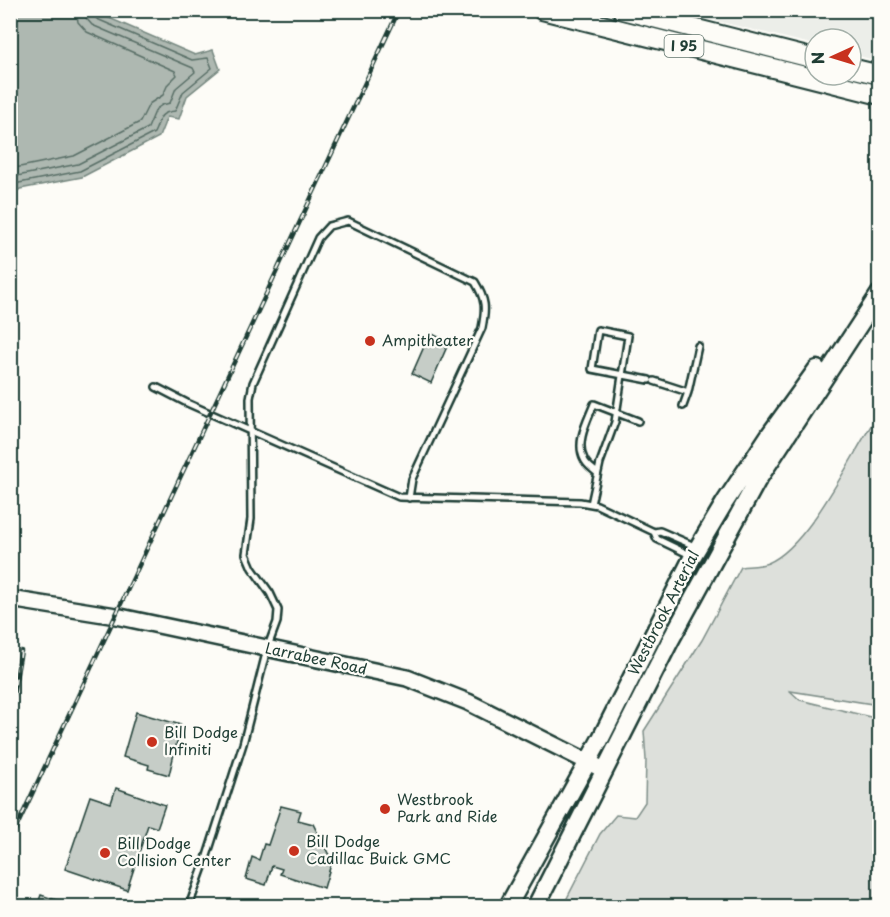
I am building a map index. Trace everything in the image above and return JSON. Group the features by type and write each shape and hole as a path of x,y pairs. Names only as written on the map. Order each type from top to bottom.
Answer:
{"highway":[{"name":"I 95","path":"542,10 879,95"},
{"name":"I 95","path":"622,10 803,56"},
{"path":"863,71 879,75"},
{"name":"Westbrook Arterial","path":"536,906 604,770 757,480 879,293"},
{"name":"Westbrook Arterial","path":"508,906 588,762 693,552 770,434 814,373 829,355 848,339"}],"main road":[{"name":"Larrabee Road","path":"10,599 116,616 407,678 468,702 604,770"}],"lane":[{"path":"189,906 243,744 267,649 277,622 278,610 246,554 251,519 250,398 253,383 318,238 329,226 348,221 475,282 483,296 485,310 482,328 412,478 409,498"},
{"path":"591,504 597,473 610,439 617,411 622,375 628,336 598,330 592,369 622,375 652,381 688,392"},
{"path":"683,406 698,346"},
{"path":"156,387 399,497 597,505 654,532 660,531 690,544 693,552"},
{"path":"597,473 584,461 581,450 583,433 594,404 638,421"},
{"path":"654,532 657,539 686,553 693,552 712,562"}],"shaded area":[{"path":"676,11 879,11 879,61 863,57 863,27 803,27 803,42"},
{"path":"879,413 879,705 790,691 800,700 879,719 879,906 563,906 600,834 616,815 635,817 645,802 644,731 702,640 741,567 768,563 784,553 799,538 830,496"}],"water":[{"path":"11,10 93,11 195,55 213,50 220,69 187,96 179,119 167,117 159,137 82,177 20,189 11,197"}],"building":[{"path":"430,333 449,342 431,383 412,374"},
{"name":"Bill Dodge Infiniti","path":"136,712 181,725 169,775 148,769 149,765 123,757"},
{"name":"Bill Dodge Collision Center","path":"116,788 165,805 157,828 148,825 127,890 65,869 90,796 111,803"},
{"name":"Bill Dodge Cadillac Buick GMC","path":"281,806 301,811 298,820 313,824 332,861 324,888 280,874 282,869 272,866 266,885 246,879 252,857 259,860 264,844 268,845"},
{"path":"41,895 74,906 37,906"}],"railway":[{"path":"10,841 399,10"},
{"path":"10,712 21,651"}],"place":[{"name":"Ampitheater","path":"370,341"},
{"name":"Bill Dodge Infiniti","path":"152,742"},
{"name":"Westbrook Park and Ride","path":"385,809"},
{"name":"Bill Dodge Cadillac Buick GMC","path":"294,851"},
{"name":"Bill Dodge Collision Center","path":"105,853"}]}
